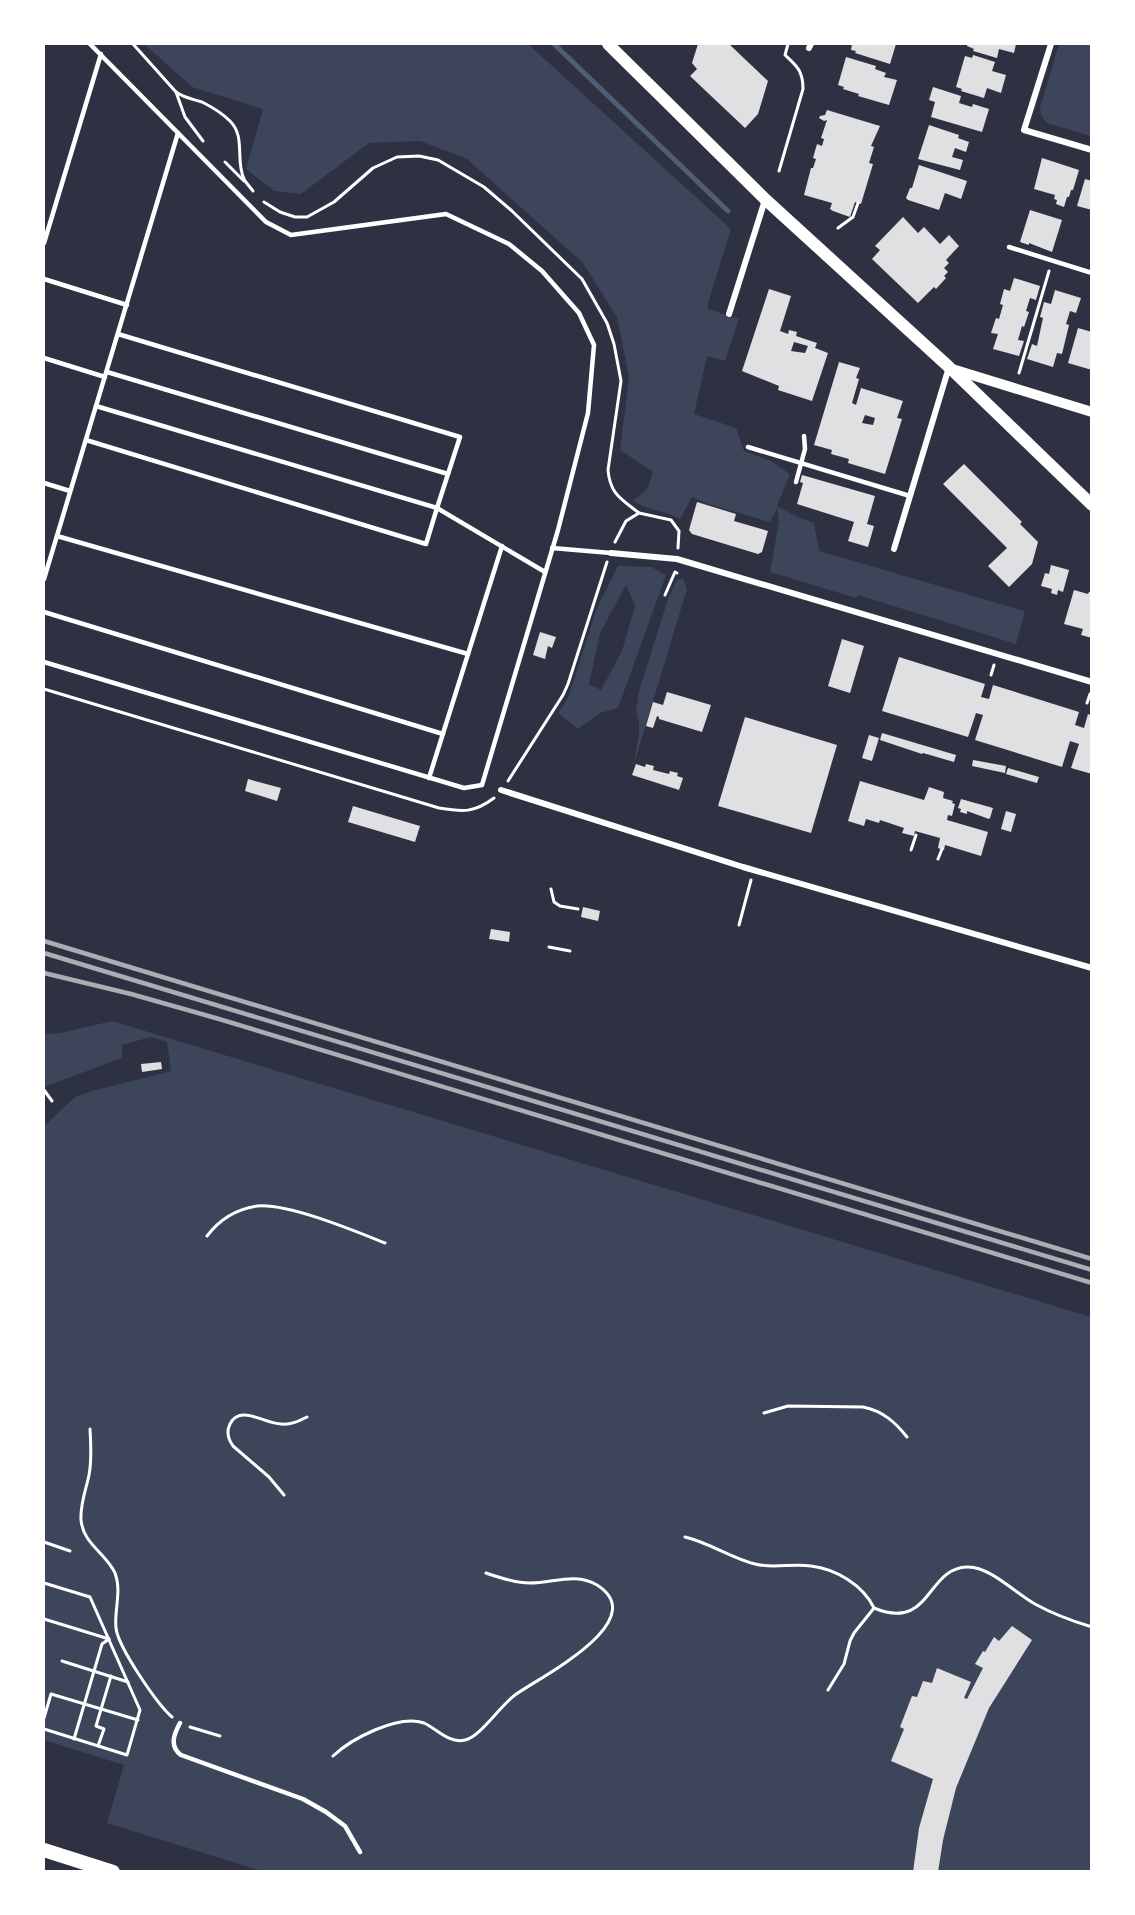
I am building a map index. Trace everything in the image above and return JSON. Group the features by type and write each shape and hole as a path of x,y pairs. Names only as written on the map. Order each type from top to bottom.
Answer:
{"main road":[{"path":"608,44 765,198 949,367 1092,505"},
{"path":"44,1850 113,1872"}],"street":[{"path":"1051,44 1024,130 1092,150"},
{"path":"729,314 765,198"},
{"path":"894,549 949,367 1092,412"},
{"path":"610,553 677,559 1092,682"},
{"path":"501,790 754,870 1092,968"}],"lane":[{"path":"44,662 464,788 482,784 552,548 588,413 594,345 579,313 542,271 509,243 446,213 291,235 266,222 90,44"},
{"path":"44,243 101,54"},
{"path":"44,579 178,133"},
{"path":"1009,247 1092,273"},
{"path":"44,279 127,305"},
{"path":"86,440 426,544 460,437 118,334"},
{"path":"44,358 448,474"},
{"path":"96,406 437,508 545,572"},
{"path":"796,482 805,449 804,436"},
{"path":"748,447 910,496"},
{"path":"44,483 70,491"},
{"path":"57,536 468,654"},
{"path":"429,778 502,546"},
{"path":"552,548 610,553"},
{"path":"44,612 443,734"},
{"path":"180,1723 173,1739 176,1752 315,1805 345,1826 360,1852"}],"path":[{"path":"133,44 181,96 202,103 232,123 239,135 244,178 253,191"},
{"path":"779,171 803,79 797,66 785,55 788,44"},
{"path":"176,92 185,117 208,148"},
{"path":"217,155 266,204 295,217 307,217 334,202 373,168 397,157 419,156 438,160 458,170 484,187 512,210 582,279 607,323 614,344 621,381 609,483 617,496 639,513 671,520 679,531 678,546"},
{"path":"838,228 853,217 858,203"},
{"path":"1019,373 1052,261"},
{"path":"621,529 626,520 639,513"},
{"path":"44,689 439,808 461,812 476,809 501,790 568,684 605,566"},
{"path":"665,595 675,572 683,575"},
{"path":"1087,703 1092,692"},
{"path":"911,850 916,835"},
{"path":"938,859 942,849"},
{"path":"739,925 754,870"},
{"path":"551,889 554,902 560,906 578,909"},
{"path":"549,947 570,951"},
{"path":"44,1090 52,1101"},
{"path":"207,1236 218,1223 228,1216 255,1206 264,1206 327,1221 385,1244"},
{"path":"764,1413 793,1406 863,1407 886,1416 907,1437"},
{"path":"284,1495 269,1477 232,1446 228,1430 233,1420 239,1416 250,1416 280,1425 292,1424 307,1417"},
{"path":"90,1429 91,1462 81,1509 82,1529 89,1543 110,1564 116,1577 118,1638 167,1713 180,1723 220,1736"},
{"path":"686,1537 759,1565 811,1566 824,1569 857,1586 867,1595 874,1608 894,1615 907,1612 920,1604 953,1571 962,1567 974,1567 991,1575 1047,1611 1092,1627"},
{"path":"44,1542 70,1551"},
{"path":"333,1756 364,1735 411,1721 425,1724 455,1740 469,1739 475,1736 496,1712 516,1695 541,1680 600,1636 609,1622 612,1612 609,1597 598,1586 587,1581 574,1578 528,1584 486,1573"},
{"path":"44,1582 90,1597 140,1710 127,1755 44,1730"},
{"path":"828,1690 844,1664 854,1633 874,1608"},
{"path":"44,1619 109,1639"},
{"path":"74,1739 102,1644 109,1639"},
{"path":"62,1661 128,1682"},
{"path":"98,1746 104,1729 96,1726 111,1676"},
{"path":"44,1718 51,1694 138,1720"}],"shaded area":[{"path":"144,44 528,44 731,229 708,309 739,319 725,361 707,356 694,414 736,428 744,451 771,461 790,474 777,506 814,523 819,551 1025,611 1016,644 858,595 856,598 770,572 779,521 777,508 770,522 692,497 680,519 633,501 647,489 653,472 620,450 629,377 617,317 583,263 467,159 420,141 369,143 301,194 274,191 246,169 263,109 192,87"},
{"path":"1059,44 1091,44 1091,136 1047,123 1041,116 1040,107"},
{"path":"618,566 651,567 666,575 618,708 600,713 578,729 558,713 568,698 597,608","holes":["626,585 635,606 622,651 601,690 589,684 600,633"]},
{"path":"678,579 683,579 687,589 633,767 639,734 636,710 639,691 669,596"},
{"path":"112,1021 1091,1317 1091,1871 265,1872 107,1823 124,1765 44,1740 44,1126 75,1097 171,1071 167,1042 151,1037 122,1045 122,1058 44,1087 44,1034 60,1033"}],"building":[{"path":"698,44 729,44 768,81 758,114 745,128 690,76 697,69 692,63"},
{"path":"852,44 896,44 890,64 855,53 856,51 851,50"},
{"path":"967,44 1016,44 1014,53 999,49 997,58 973,51 974,49"},
{"path":"973,55 995,62 992,71 1006,75 1001,93 987,88 984,98 961,91 962,89 956,87 965,56 972,58"},
{"path":"846,57 876,66 875,69 886,73 884,77 897,80 889,105 858,96 859,94 838,85"},
{"path":"933,87 961,96 959,103 989,109 982,132 931,117 935,102 929,100"},
{"path":"827,110 880,126 871,146 874,147 869,163 873,164 861,204 855,202 850,217 830,209 832,203 804,195 811,168 816,159 813,158 817,144 822,146 824,139 821,138 827,120 819,118 825,115"},
{"path":"929,125 959,135 958,138 969,142 966,152 955,148 952,157 963,160 960,170 918,159"},
{"path":"1042,158 1079,170 1073,190 1067,197 1064,207 1056,204 1055,195 1034,189"},
{"path":"919,165 967,181 961,199 945,193 939,210 908,200 906,198 912,188"},
{"path":"1085,179 1092,181 1092,210 1077,206"},
{"path":"1030,210 1062,220 1052,252 1020,242"},
{"path":"903,217 918,233 924,227 940,244 949,235 959,246 946,260 949,263 944,268 948,272 944,276 946,278 918,303 872,259 880,250 875,246"},
{"path":"1014,278 1040,286 1036,300 1030,298 1026,311 1029,312 1018,340 1024,341 1019,356 993,349 998,334 991,333 996,318 999,319 1004,289 1010,291"},
{"path":"769,289 791,296 780,331 788,334 789,330 797,332 796,336 817,343 815,348 828,353 812,401 778,390 779,386 742,371","holes":["794,342 808,346 805,353 791,351"]},
{"path":"1055,290 1081,298 1076,313 1070,311 1062,354 1057,353 1053,367 1027,359 1032,344 1037,346 1044,302 1051,304"},
{"path":"1078,328 1092,332 1092,370 1068,363"},
{"path":"839,362 860,368 852,403 856,405 861,388 903,401 897,418 902,419 885,474 848,463 849,459 831,454 832,450 814,445","holes":["865,415 875,418 873,425 862,423"]},
{"path":"964,464 1022,522 1020,524 1038,542 1032,564 1009,587 988,566 1007,548 943,484"},
{"path":"802,475 875,496 867,524 874,526 868,547 848,541 854,522 797,504 803,483 800,482"},
{"path":"697,502 736,514 734,521 768,531 762,552 758,554 692,534 689,530"},
{"path":"1051,565 1069,570 1063,592 1058,590 1057,595 1051,593 1052,589 1041,586 1045,573 1049,574"},
{"path":"1074,590 1088,594 1092,592 1092,638 1081,635 1083,629 1064,624"},
{"path":"540,632 556,637 552,648 548,646 545,659 533,655"},
{"path":"842,639 864,646 850,693 828,686"},
{"path":"899,657 985,684 981,697 989,699 993,685 1079,712 1075,725 1084,728 1088,714 1092,716 1092,774 1071,768 1079,744 1070,741 1062,767 975,740 983,715 976,713 968,737 882,711"},
{"path":"667,692 711,705 702,732 659,719 657,716 653,728 646,726 653,702 663,705"},
{"path":"745,717 837,745 811,833 718,806"},
{"path":"882,733 956,755 954,762 880,740"},
{"path":"869,735 879,738 872,761 862,758"},
{"path":"973,760 1006,766 1005,773 972,766"},
{"path":"636,764 645,767 646,764 654,766 653,770 669,774 670,771 678,773 677,776 683,778 679,790 632,775"},
{"path":"1008,768 1039,777 1037,783 1006,774"},
{"path":"248,779 281,788 277,801 245,791"},
{"path":"860,781 924,800 929,787 944,792 943,798 955,804 952,816 948,815 947,820 988,832 981,856 945,845 944,850 938,848 940,838 915,831 914,836 902,833 904,828 880,820 879,823 866,819 864,826 848,821"},
{"path":"961,799 993,808 990,818 967,811 967,814 960,812 961,809 958,808"},
{"path":"353,806 420,826 415,842 348,822"},
{"path":"1006,811 1016,814 1011,832 1001,829"},
{"path":"583,907 600,911 598,921 581,917"},
{"path":"491,929 510,932 509,942 489,939"},
{"path":"161,1062 162,1069 142,1072 141,1064"},
{"path":"1012,1626 1032,1640 989,1708 956,1788 943,1840 938,1872 913,1872 919,1828 933,1779 891,1761 904,1729 900,1727 912,1696 917,1697 923,1681 932,1683 937,1668 971,1682 964,1698 967,1699 983,1668 975,1664 983,1651 985,1652 994,1637 999,1641"}],"waterway":[{"path":"554,44 728,211"}],"railway":[{"path":"44,941 1092,1259"},
{"path":"44,953 1092,1270"},
{"path":"44,973 131,994 219,1019 1092,1283"}]}
